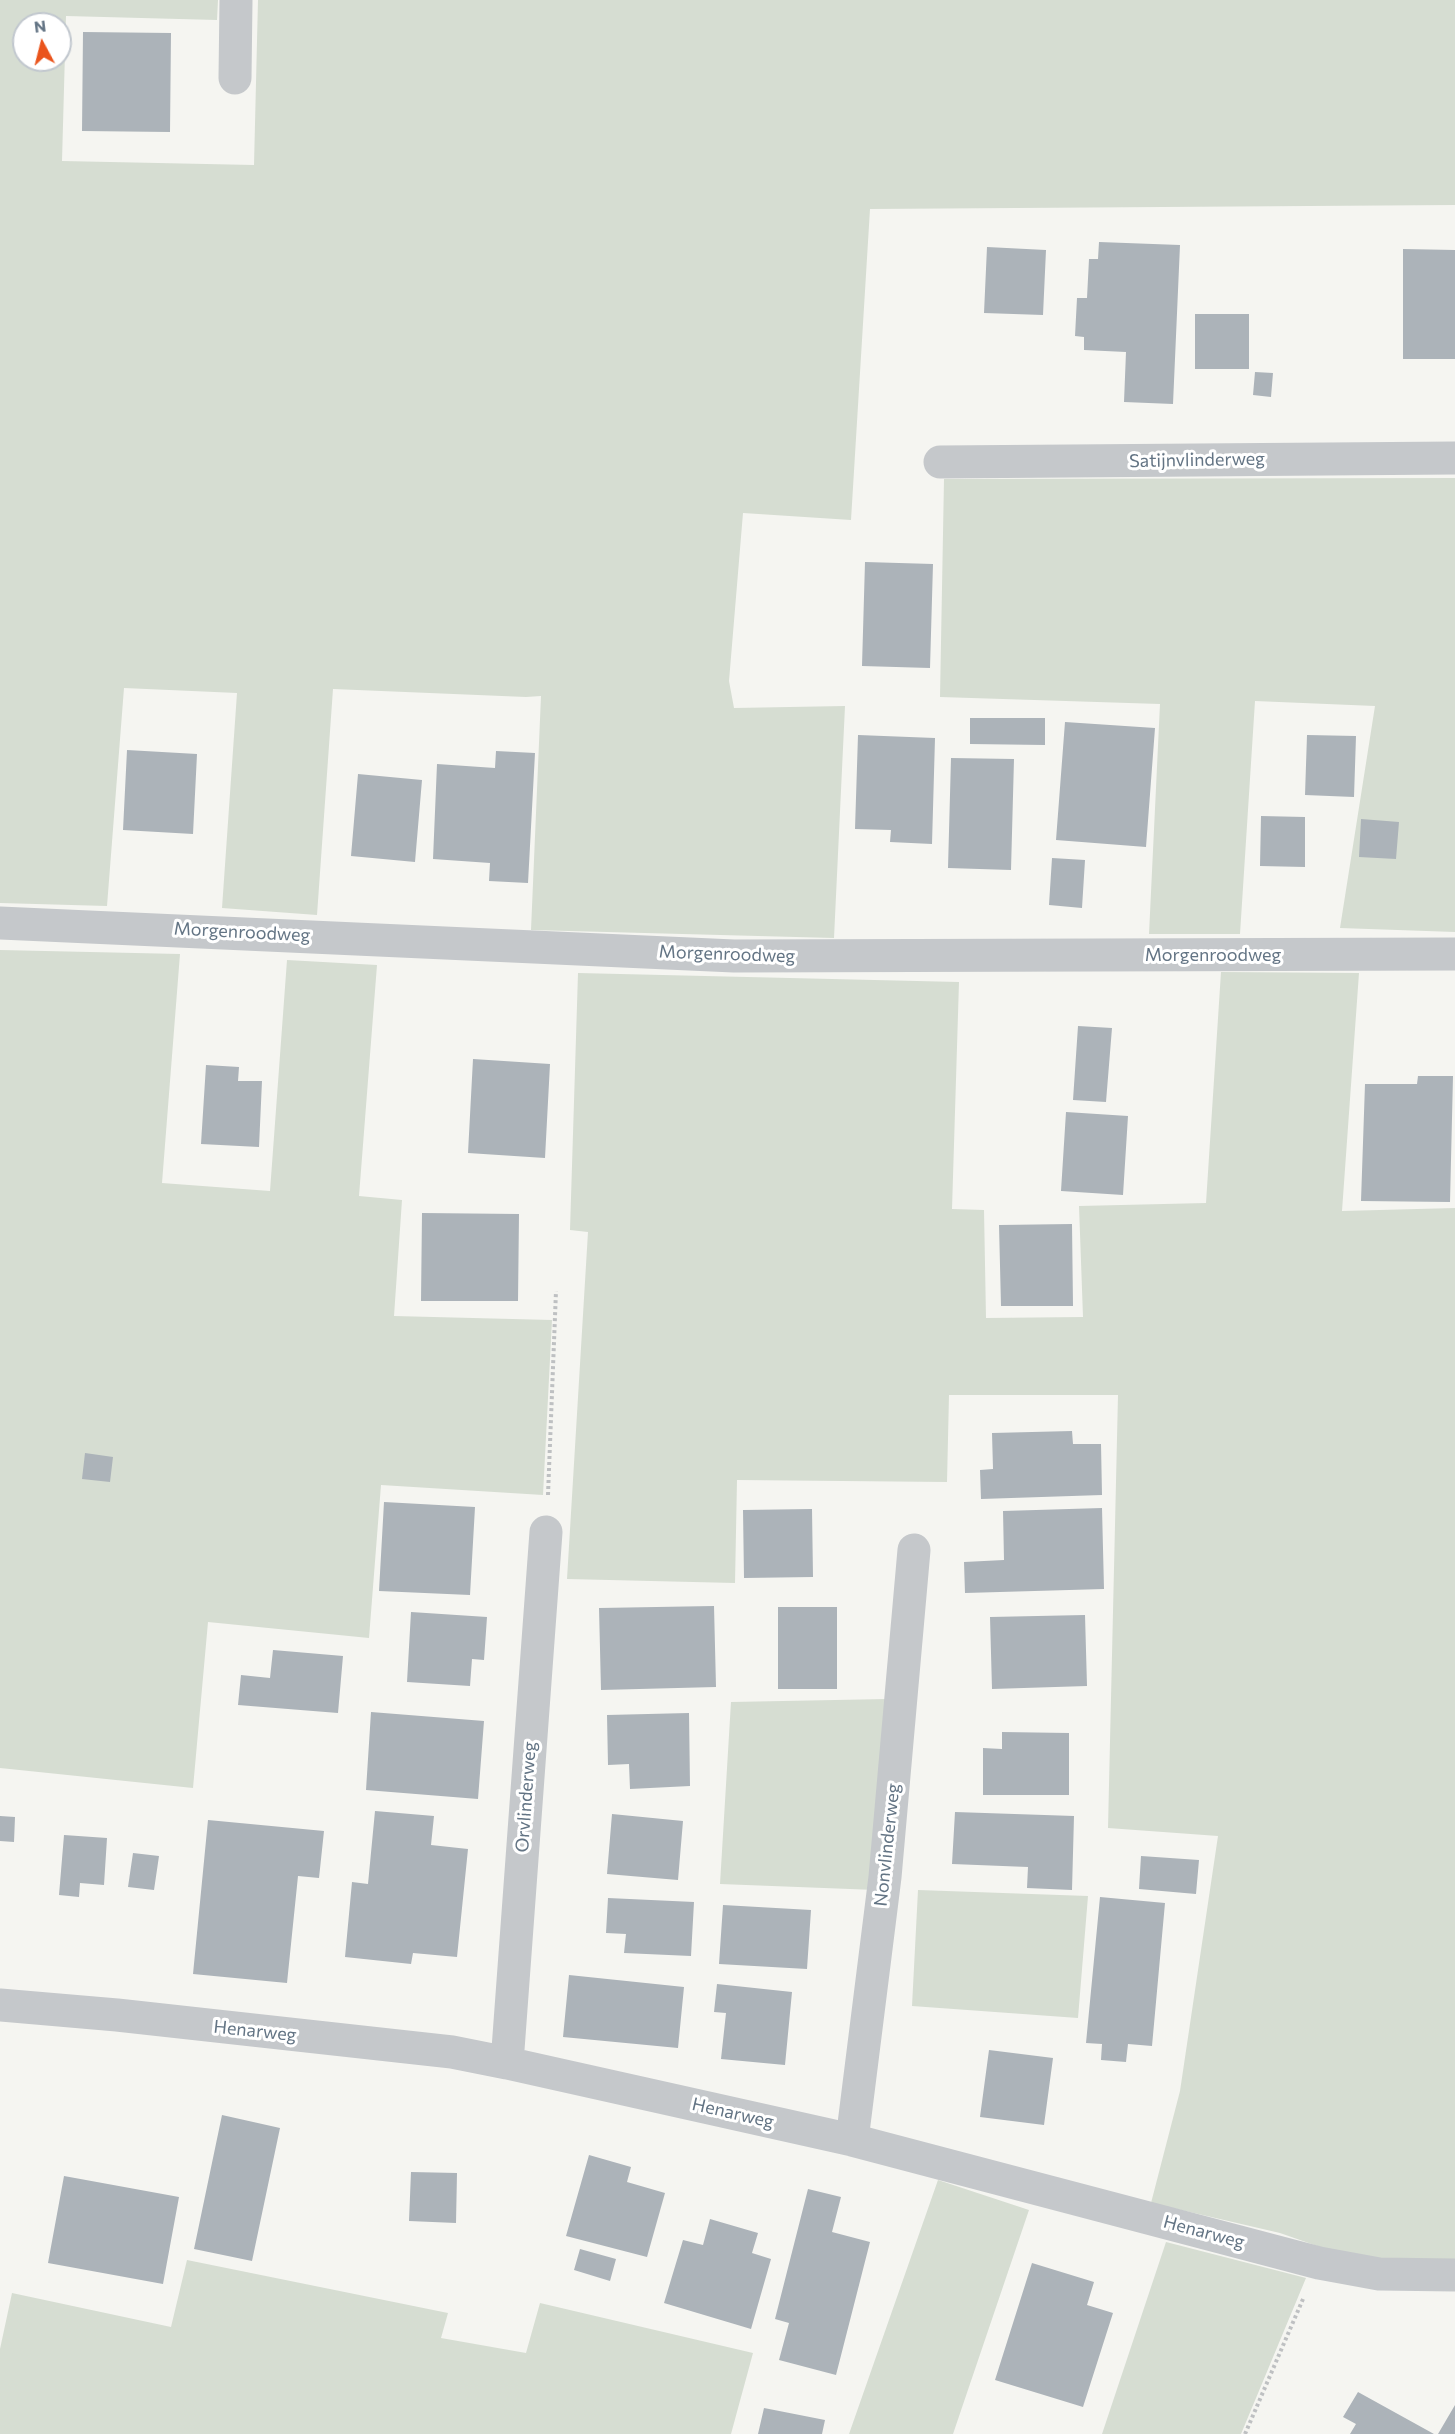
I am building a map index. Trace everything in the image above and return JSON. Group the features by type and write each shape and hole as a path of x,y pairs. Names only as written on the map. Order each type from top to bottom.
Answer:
{"street":[{"path":"236,0 236,78"},
{"name":"Satijnvlinderweg","path":"940,462 1455,458"},
{"name":"Morgenroodweg","path":"0,923 734,956 1455,954"},
{"name":"Orvlinderweg","path":"507,2062 546,1532"},
{"name":"Nonvlinderweg","path":"852,2140 885,1877 914,1550"},
{"name":"Henarweg","path":"0,2005 128,2016 441,2051 507,2062 852,2140 1319,2263 1379,2274 1455,2275"}],"path":[{"path":"546,1532 556,1291"},
{"path":"1245,2434 1319,2263"}],"shaded area":[{"path":"0,0 218,0 217,20 72,16 72,12 12,12 12,72 64,72 62,161 254,165 258,0 1455,0 1455,205 870,209 851,520 743,513 729,681 734,708 845,706 834,938 531,930 541,696 333,689 317,915 222,908 237,693 124,688 107,906 0,903"},
{"path":"1455,478 1455,932 1340,928 1375,706 1255,701 1240,934 1149,934 1160,704 940,697 944,479"},
{"path":"0,950 180,954 162,1183 270,1191 287,960 377,965 359,1196 402,1200 394,1316 552,1320 543,1495 381,1485 369,1638 208,1622 193,1788 0,1768"},
{"path":"1221,972 1359,973 1342,1211 1455,1208 1455,2265 1383,2269 1280,2233 1151,2203 1180,2091 1218,1836 1108,1828 1118,1395 949,1395 947,1482 737,1480 735,1583 567,1579 588,1232 570,1230 578,973 959,982 952,1209 984,1210 986,1318 1083,1317 1079,1206 1206,1203"},
{"path":"887,1699 876,1890 720,1884 731,1702"},
{"path":"918,1890 1088,1896 1078,2018 912,2006"},
{"path":"938,2180 1029,2210 953,2434 849,2434"},
{"path":"1166,2242 1306,2278 1241,2434 1102,2434"},
{"path":"187,2260 448,2313 441,2338 526,2353 540,2303 753,2353 731,2434 0,2434 0,2349 12,2293 171,2327"}],"building":[{"path":"83,32 171,33 170,132 82,131"},
{"path":"1099,242 1180,245 1173,404 1124,402 1126,352 1084,350 1084,337 1075,336 1077,298 1087,298 1089,259 1098,259"},
{"path":"987,247 1046,250 1043,315 984,313"},
{"path":"1403,249 1455,250 1455,359 1403,359"},
{"path":"1195,314 1249,314 1249,369 1195,369"},
{"path":"1255,372 1273,373 1271,397 1253,395"},
{"path":"865,562 933,564 930,668 862,666"},
{"path":"970,718 1045,718 1045,745 970,744"},
{"path":"1065,722 1155,728 1146,847 1056,840"},
{"path":"858,735 935,738 932,844 890,842 891,830 855,829"},
{"path":"1307,735 1356,736 1354,797 1305,795"},
{"path":"127,750 197,754 193,834 123,830"},
{"path":"496,751 535,753 528,883 489,881 490,863 433,859 437,764 495,768"},
{"path":"951,758 1014,759 1011,870 948,868"},
{"path":"358,774 422,780 415,862 351,856"},
{"path":"1261,816 1305,817 1305,867 1260,866"},
{"path":"1361,819 1399,822 1396,859 1359,857"},
{"path":"1052,858 1085,860 1082,908 1049,905"},
{"path":"1078,1026 1112,1028 1106,1102 1073,1100"},
{"path":"473,1059 550,1064 545,1158 468,1153"},
{"path":"206,1065 239,1067 238,1081 262,1081 259,1147 201,1144"},
{"path":"1418,1076 1453,1076 1450,1202 1361,1201 1365,1084 1417,1084"},
{"path":"1066,1112 1128,1116 1123,1195 1061,1191"},
{"path":"422,1213 519,1214 518,1301 421,1301"},
{"path":"1072,1224 1073,1306 1001,1306 999,1225"},
{"path":"1072,1431 1073,1444 1101,1444 1102,1495 981,1499 980,1470 993,1469 992,1433"},
{"path":"85,1453 113,1457 110,1482 82,1479"},
{"path":"384,1502 475,1507 470,1595 379,1591"},
{"path":"1102,1508 1104,1589 965,1593 964,1562 1004,1560 1003,1511"},
{"path":"812,1509 813,1577 744,1578 743,1510"},
{"path":"714,1606 716,1687 601,1690 599,1608"},
{"path":"778,1607 837,1607 837,1689 778,1689"},
{"path":"411,1612 487,1617 484,1660 472,1659 470,1686 407,1682"},
{"path":"1085,1615 1087,1686 992,1689 990,1617"},
{"path":"273,1650 343,1656 338,1713 238,1705 241,1675 270,1678"},
{"path":"371,1712 484,1721 478,1799 366,1790"},
{"path":"689,1713 690,1786 630,1789 629,1764 608,1765 607,1715"},
{"path":"1002,1732 1069,1733 1069,1795 983,1795 983,1748 1002,1749"},
{"path":"375,1811 434,1816 431,1845 468,1849 457,1957 413,1953 411,1964 345,1957 352,1882 368,1884"},
{"path":"955,1812 1074,1816 1072,1890 1027,1888 1028,1867 952,1864"},
{"path":"612,1814 683,1821 678,1880 607,1874"},
{"path":"0,1816 15,1817 14,1842 0,1841"},
{"path":"208,1820 324,1831 319,1878 298,1876 287,1983 193,1974"},
{"path":"64,1835 107,1838 104,1885 80,1883 79,1897 59,1895"},
{"path":"133,1853 159,1856 154,1890 128,1887"},
{"path":"1141,1856 1199,1860 1196,1894 1139,1889"},
{"path":"1100,1897 1165,1903 1152,2046 1128,2044 1126,2062 1101,2060 1102,2044 1086,2043"},
{"path":"608,1898 694,1902 691,1956 624,1953 626,1934 606,1933"},
{"path":"723,1905 811,1910 807,1969 719,1964"},
{"path":"569,1975 684,1987 678,2048 563,2037"},
{"path":"717,1984 792,1992 785,2065 721,2059 726,2013 714,2012"},
{"path":"989,2050 1053,2058 1044,2125 980,2117"},
{"path":"222,2115 280,2128 252,2261 194,2249"},
{"path":"589,2155 631,2167 627,2182 665,2193 647,2257 566,2236"},
{"path":"411,2172 457,2173 456,2223 409,2221"},
{"path":"64,2176 179,2197 163,2284 48,2263"},
{"path":"808,2189 841,2197 832,2232 870,2242 836,2375 779,2360 789,2323 775,2319"},
{"path":"710,2219 758,2233 752,2253 771,2259 751,2329 664,2303 683,2240 703,2245"},
{"path":"580,2249 616,2259 610,2281 574,2270"},
{"path":"1032,2263 1094,2282 1087,2305 1113,2313 1083,2407 995,2380"},
{"path":"1358,2392 1434,2434 1350,2434 1356,2424 1343,2417"},
{"path":"1455,2405 1455,2434 1438,2434"},
{"path":"764,2408 825,2420 822,2434 758,2434"}]}
